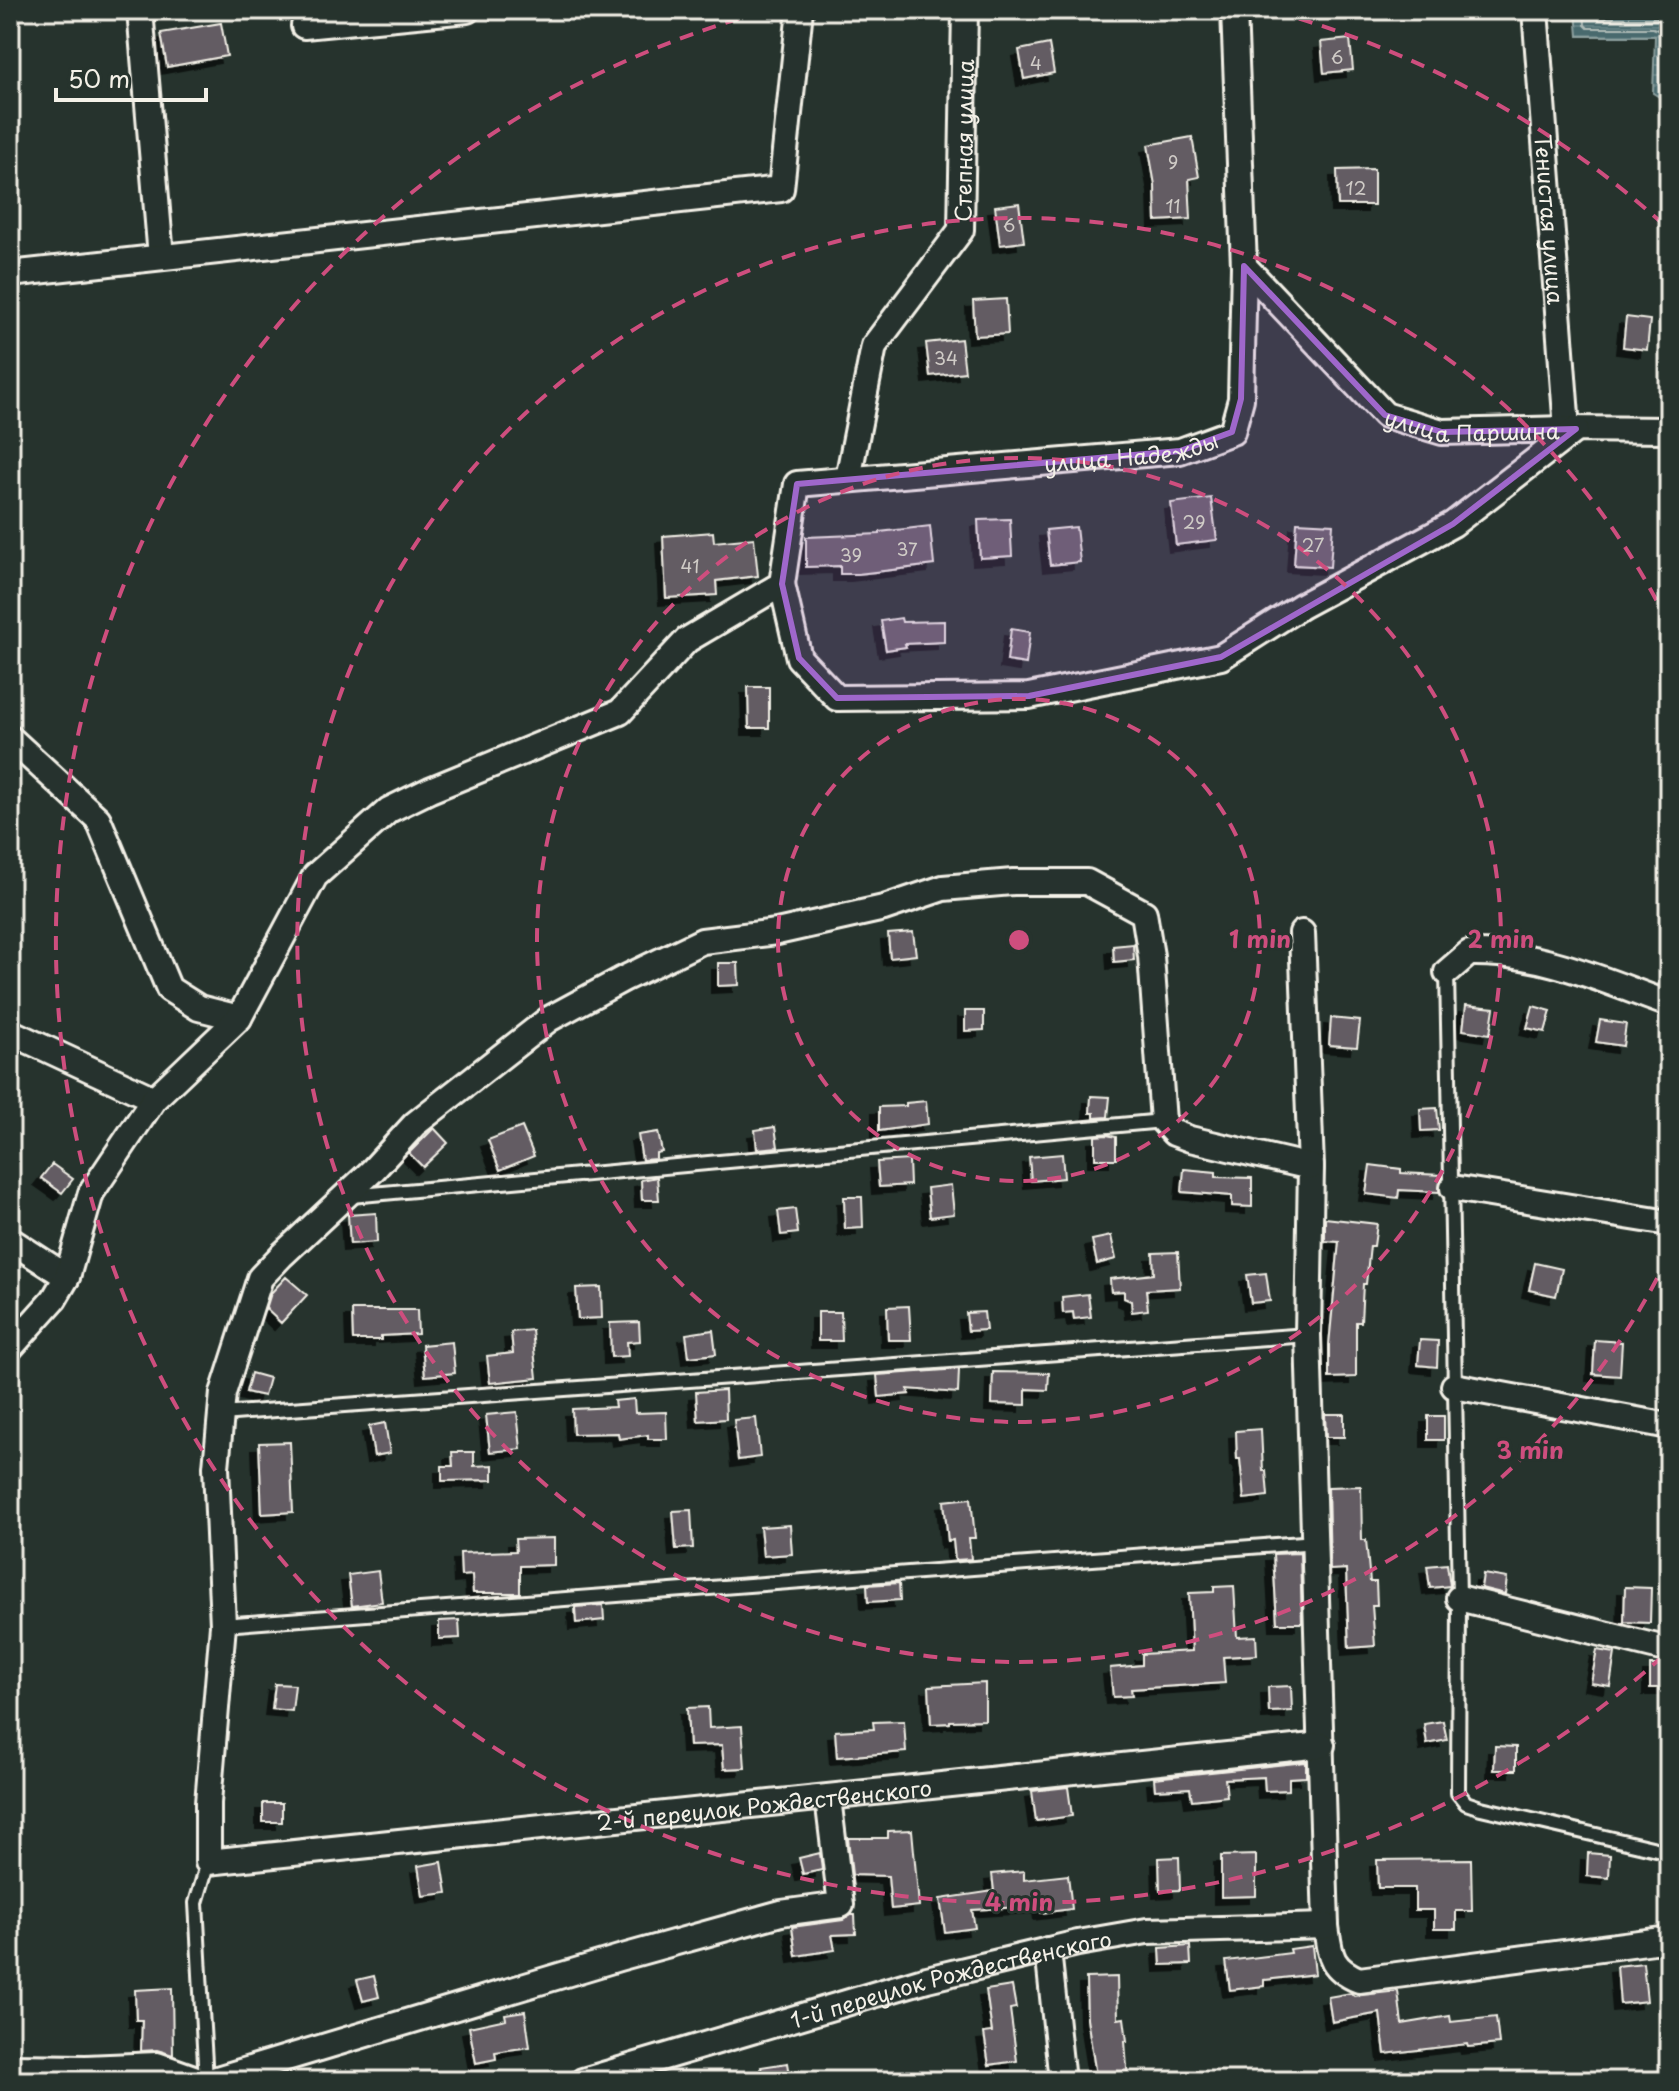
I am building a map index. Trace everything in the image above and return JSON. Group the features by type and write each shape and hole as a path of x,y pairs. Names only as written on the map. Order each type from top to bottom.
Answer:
{"street":[{"path":"140,10 161,257"},
{"path":"304,26 467,10"},
{"path":"10,274 781,189 800,10"},
{"name":"Степная улица","path":"848,479 874,346 961,230 965,10"},
{"name":"улица Надежды","path":"782,584 797,484 1180,451 1232,432 1241,399 1244,266 1234,10"},
{"name":"Тенистая улица","path":"1535,10 1572,429"},
{"name":"улица Паршина","path":"1244,266 1385,415 1442,432 1669,430"},
{"path":"10,1348 54,1299 67,1277 91,1193 154,1099 239,1018 315,876 389,810 620,712 687,640 782,584 799,658 837,698 1029,696 1221,657 1301,606 1453,524 1572,429"},
{"path":"10,738 98,819 169,989 199,1008 239,1018"},
{"path":"208,1862 208,1803 223,1625 216,1467 223,1393 260,1278 372,1171 415,1124 549,1019 702,941 777,932 884,908 943,888 1013,882 1087,882 1144,913 1151,956 1163,1121 1174,1133 1190,1139 1311,1167"},
{"path":"1302,933 1311,1167 1308,1335 1326,1926 1331,1955 1342,1973 1359,1980 1669,1939"},
{"path":"1447,972 1469,953 1502,952 1547,961 1669,1004"},
{"path":"10,1032 154,1099"},
{"path":"1453,1188 1669,1223"},
{"path":"10,1240 67,1277"},
{"path":"1454,1386 1669,1426"},
{"path":"1459,1598 1669,1650"},
{"name":"2-й переулок Рождественского","path":"208,1862 1322,1745"},
{"path":"10,2067 157,2065 206,2081 781,1913 841,1905 828,1798"},
{"name":"1-й переулок Рождественского","path":"583,2081 927,1979 1048,1950 1147,1931 1326,1926"},
{"path":"1048,1950 1062,2081"}],"lane":[{"path":"1447,972 1459,1598 1458,1793 1466,1803 1669,1852"},
{"path":"343,1197 1163,1121"},
{"path":"221,1414 1308,1335"},
{"path":"223,1625 1316,1542"},
{"path":"206,2081 196,1903 208,1862"}],"highlighted area":[{"path":"1244,266 1385,415 1442,432 1576,429 1453,524 1221,657 1029,696 837,698 799,658 782,584 797,484 1180,451 1232,432 1241,399"}],"water":[{"path":"1576,10 1669,10 1669,103 1653,93 1655,36 1578,36"}],"building":[{"path":"221,23 227,56 167,67 161,33"},
{"path":"1350,39 1353,70 1324,73 1321,42"},
{"path":"1049,44 1054,73 1024,79 1019,50"},
{"path":"1192,137 1199,177 1189,179 1191,219 1156,221 1155,185 1148,145"},
{"path":"1374,169 1374,205 1338,205 1337,170"},
{"path":"1019,203 1024,242 1000,245 995,206"},
{"path":"1006,299 1008,334 975,336 973,301"},
{"path":"1626,317 1650,320 1647,350 1623,347"},
{"path":"961,339 965,372 930,376 926,343"},
{"path":"1211,498 1217,540 1176,545 1171,503"},
{"path":"1010,519 1012,556 980,558 978,520"},
{"path":"1297,522 1333,524 1330,567 1294,565"},
{"path":"930,526 934,565 858,574 840,574 840,566 806,567 806,537 880,534"},
{"path":"1076,527 1080,562 1050,565 1046,530"},
{"path":"713,532 714,542 754,538 758,576 716,581 717,595 666,598 663,536"},
{"path":"901,618 902,622 944,621 944,642 905,644 906,647 886,650 881,621"},
{"path":"1011,629 1030,632 1026,664 1007,661"},
{"path":"748,687 769,687 769,728 749,728"},
{"path":"913,932 916,955 890,958 888,934"},
{"path":"1133,944 1134,960 1114,962 1113,946"},
{"path":"718,963 738,963 739,985 718,986"},
{"path":"1466,1005 1494,1008 1490,1034 1463,1030"},
{"path":"1533,1006 1551,1011 1545,1032 1527,1028"},
{"path":"965,1011 984,1011 984,1030 965,1031"},
{"path":"1331,1018 1360,1021 1357,1047 1329,1045"},
{"path":"1600,1020 1626,1024 1623,1046 1596,1042"},
{"path":"1091,1096 1110,1097 1108,1117 1094,1118 1094,1113 1090,1113"},
{"path":"926,1101 928,1124 879,1131 879,1107 906,1106 906,1103"},
{"path":"1437,1108 1439,1130 1421,1131 1420,1109"},
{"path":"522,1127 534,1156 500,1170 488,1140"},
{"path":"775,1127 778,1147 757,1149 755,1130"},
{"path":"434,1128 448,1143 423,1167 409,1153"},
{"path":"658,1132 662,1152 656,1153 656,1159 642,1160 638,1135"},
{"path":"1095,1136 1116,1137 1116,1159 1095,1159"},
{"path":"1062,1154 1064,1178 1031,1181 1029,1157"},
{"path":"909,1160 910,1185 879,1187 877,1162"},
{"path":"52,1164 73,1179 62,1193 41,1178"},
{"path":"1370,1165 1401,1169 1401,1173 1442,1175 1439,1192 1399,1190 1398,1198 1366,1194"},
{"path":"1184,1169 1216,1172 1216,1177 1252,1178 1252,1207 1232,1206 1232,1196 1182,1192"},
{"path":"657,1177 659,1200 642,1200 641,1180"},
{"path":"951,1185 954,1214 930,1217 927,1188"},
{"path":"844,1197 862,1197 863,1228 845,1229"},
{"path":"795,1209 798,1233 781,1235 778,1211"},
{"path":"376,1213 377,1242 350,1244 348,1215"},
{"path":"1325,1218 1377,1224 1374,1246 1370,1246 1366,1284 1363,1284 1361,1322 1356,1322 1356,1377 1329,1378 1329,1345 1339,1242 1325,1241"},
{"path":"1111,1236 1116,1259 1097,1264 1092,1240"},
{"path":"1178,1252 1180,1288 1146,1290 1148,1310 1132,1312 1131,1301 1124,1298 1124,1291 1111,1292 1110,1279 1154,1274 1153,1253"},
{"path":"1535,1263 1562,1269 1556,1296 1529,1290"},
{"path":"1266,1273 1270,1301 1251,1303 1247,1275"},
{"path":"286,1277 307,1295 281,1323 266,1309 271,1293"},
{"path":"601,1287 602,1318 578,1319 576,1288"},
{"path":"1088,1294 1091,1317 1074,1319 1073,1312 1063,1313 1062,1297"},
{"path":"909,1306 911,1340 888,1340 887,1307"},
{"path":"352,1310 417,1310 418,1334 381,1336 381,1340 353,1340"},
{"path":"818,1312 841,1312 842,1341 818,1341"},
{"path":"984,1312 986,1330 968,1331 966,1313"},
{"path":"639,1322 640,1341 627,1342 628,1356 611,1357 610,1323"},
{"path":"532,1330 537,1378 490,1383 487,1356 513,1353 511,1332"},
{"path":"713,1330 716,1354 689,1357 686,1334"},
{"path":"1420,1340 1438,1341 1437,1367 1418,1365"},
{"path":"1595,1340 1622,1342 1620,1376 1593,1374"},
{"path":"452,1342 455,1373 425,1376 422,1345"},
{"path":"959,1369 958,1393 908,1389 909,1394 879,1397 877,1375"},
{"path":"993,1372 1049,1373 1048,1390 1026,1389 1026,1405 992,1404"},
{"path":"251,1373 269,1378 264,1396 246,1392"},
{"path":"725,1390 726,1419 698,1421 696,1392"},
{"path":"634,1399 635,1413 666,1412 667,1439 648,1439 648,1435 619,1439 618,1433 573,1434 572,1409 615,1407 614,1401"},
{"path":"517,1412 521,1449 490,1452 486,1415"},
{"path":"1325,1414 1344,1414 1344,1437 1326,1437"},
{"path":"1428,1416 1444,1416 1444,1440 1428,1440"},
{"path":"756,1418 760,1457 738,1460 734,1420"},
{"path":"385,1423 390,1453 374,1456 369,1426"},
{"path":"1261,1429 1268,1496 1244,1499 1236,1431"},
{"path":"290,1442 293,1512 262,1514 259,1443"},
{"path":"452,1452 474,1452 474,1466 493,1465 493,1480 442,1481 442,1466 453,1466"},
{"path":"1361,1486 1362,1540 1366,1540 1370,1582 1376,1582 1377,1605 1372,1605 1375,1646 1349,1648 1346,1569 1330,1570 1328,1487"},
{"path":"971,1498 975,1538 969,1538 971,1559 955,1560 953,1540 948,1541 944,1501"},
{"path":"691,1510 693,1548 676,1549 673,1511"},
{"path":"790,1525 792,1554 763,1556 760,1527"},
{"path":"554,1538 554,1565 520,1566 520,1593 473,1593 472,1575 461,1576 460,1553 516,1551 515,1539"},
{"path":"1300,1553 1302,1623 1277,1623 1273,1554"},
{"path":"1447,1564 1450,1586 1430,1588 1427,1566"},
{"path":"378,1571 382,1602 352,1606 348,1575"},
{"path":"1483,1574 1507,1578 1505,1594 1481,1588"},
{"path":"899,1583 900,1600 868,1602 867,1585"},
{"path":"1234,1586 1237,1637 1256,1636 1257,1655 1223,1657 1225,1683 1131,1689 1132,1696 1113,1697 1110,1668 1142,1665 1142,1654 1192,1651 1189,1593 1214,1592 1214,1587"},
{"path":"1625,1587 1651,1588 1650,1623 1624,1622"},
{"path":"603,1605 604,1620 576,1623 575,1607"},
{"path":"459,1620 460,1638 439,1639 439,1621"},
{"path":"1597,1650 1615,1653 1610,1686 1591,1683"},
{"path":"1650,1665 1666,1665 1666,1688 1650,1688"},
{"path":"985,1683 985,1720 931,1724 929,1686"},
{"path":"275,1684 295,1685 292,1711 272,1709"},
{"path":"1291,1686 1292,1711 1269,1712 1268,1687"},
{"path":"708,1707 709,1728 742,1726 745,1768 724,1769 722,1745 689,1746 687,1708"},
{"path":"904,1721 906,1752 837,1757 835,1731 874,1729 873,1722"},
{"path":"1443,1721 1447,1740 1427,1744 1424,1724"},
{"path":"1495,1746 1516,1747 1516,1770 1494,1770"},
{"path":"1306,1762 1306,1777 1289,1778 1289,1790 1265,1791 1264,1777 1225,1779 1227,1796 1192,1800 1190,1788 1155,1790 1154,1778"},
{"path":"1068,1787 1072,1816 1036,1821 1032,1791"},
{"path":"263,1803 282,1803 282,1822 263,1822"},
{"path":"912,1830 919,1906 891,1909 888,1876 852,1875 848,1838 888,1838 888,1831"},
{"path":"820,1853 822,1870 803,1874 799,1858"},
{"path":"1588,1853 1610,1855 1609,1878 1587,1876"},
{"path":"1256,1855 1256,1896 1221,1897 1221,1856"},
{"path":"1179,1857 1180,1890 1160,1891 1159,1858"},
{"path":"1471,1859 1472,1911 1456,1911 1456,1929 1434,1929 1434,1910 1415,1910 1415,1888 1378,1888 1377,1860"},
{"path":"442,1862 447,1893 423,1896 418,1866"},
{"path":"1024,1871 1024,1880 1068,1875 1072,1909 1041,1913 1040,1906 972,1910 975,1928 945,1932 940,1899 994,1891 992,1874"},
{"path":"855,1915 856,1934 832,1935 835,1950 796,1956 792,1927 843,1920"},
{"path":"1190,1946 1191,1964 1161,1965 1160,1948"},
{"path":"1312,1946 1315,1974 1264,1980 1264,1986 1230,1990 1226,1961 1291,1953 1290,1949"},
{"path":"1643,1963 1647,2001 1620,2004 1617,1966"},
{"path":"374,1976 379,1997 363,2001 357,1980"},
{"path":"1117,1977 1118,2019 1124,2018 1128,2081 1097,2081 1087,2018 1086,1978"},
{"path":"1012,1986 1016,2008 1010,2009 1017,2061 989,2065 984,2033 992,2032 986,1990"},
{"path":"172,1988 173,2055 157,2050 141,2051 142,2020 136,2020 135,1990"},
{"path":"1398,1991 1402,2024 1450,2016 1451,2022 1496,2017 1499,2044 1468,2047 1467,2044 1385,2054 1380,2013 1332,2022 1328,1997"},
{"path":"525,2011 530,2047 495,2052 496,2059 476,2063 469,2027 506,2019 505,2014"},
{"path":"788,2063 791,2081 764,2081 761,2067"}]}
